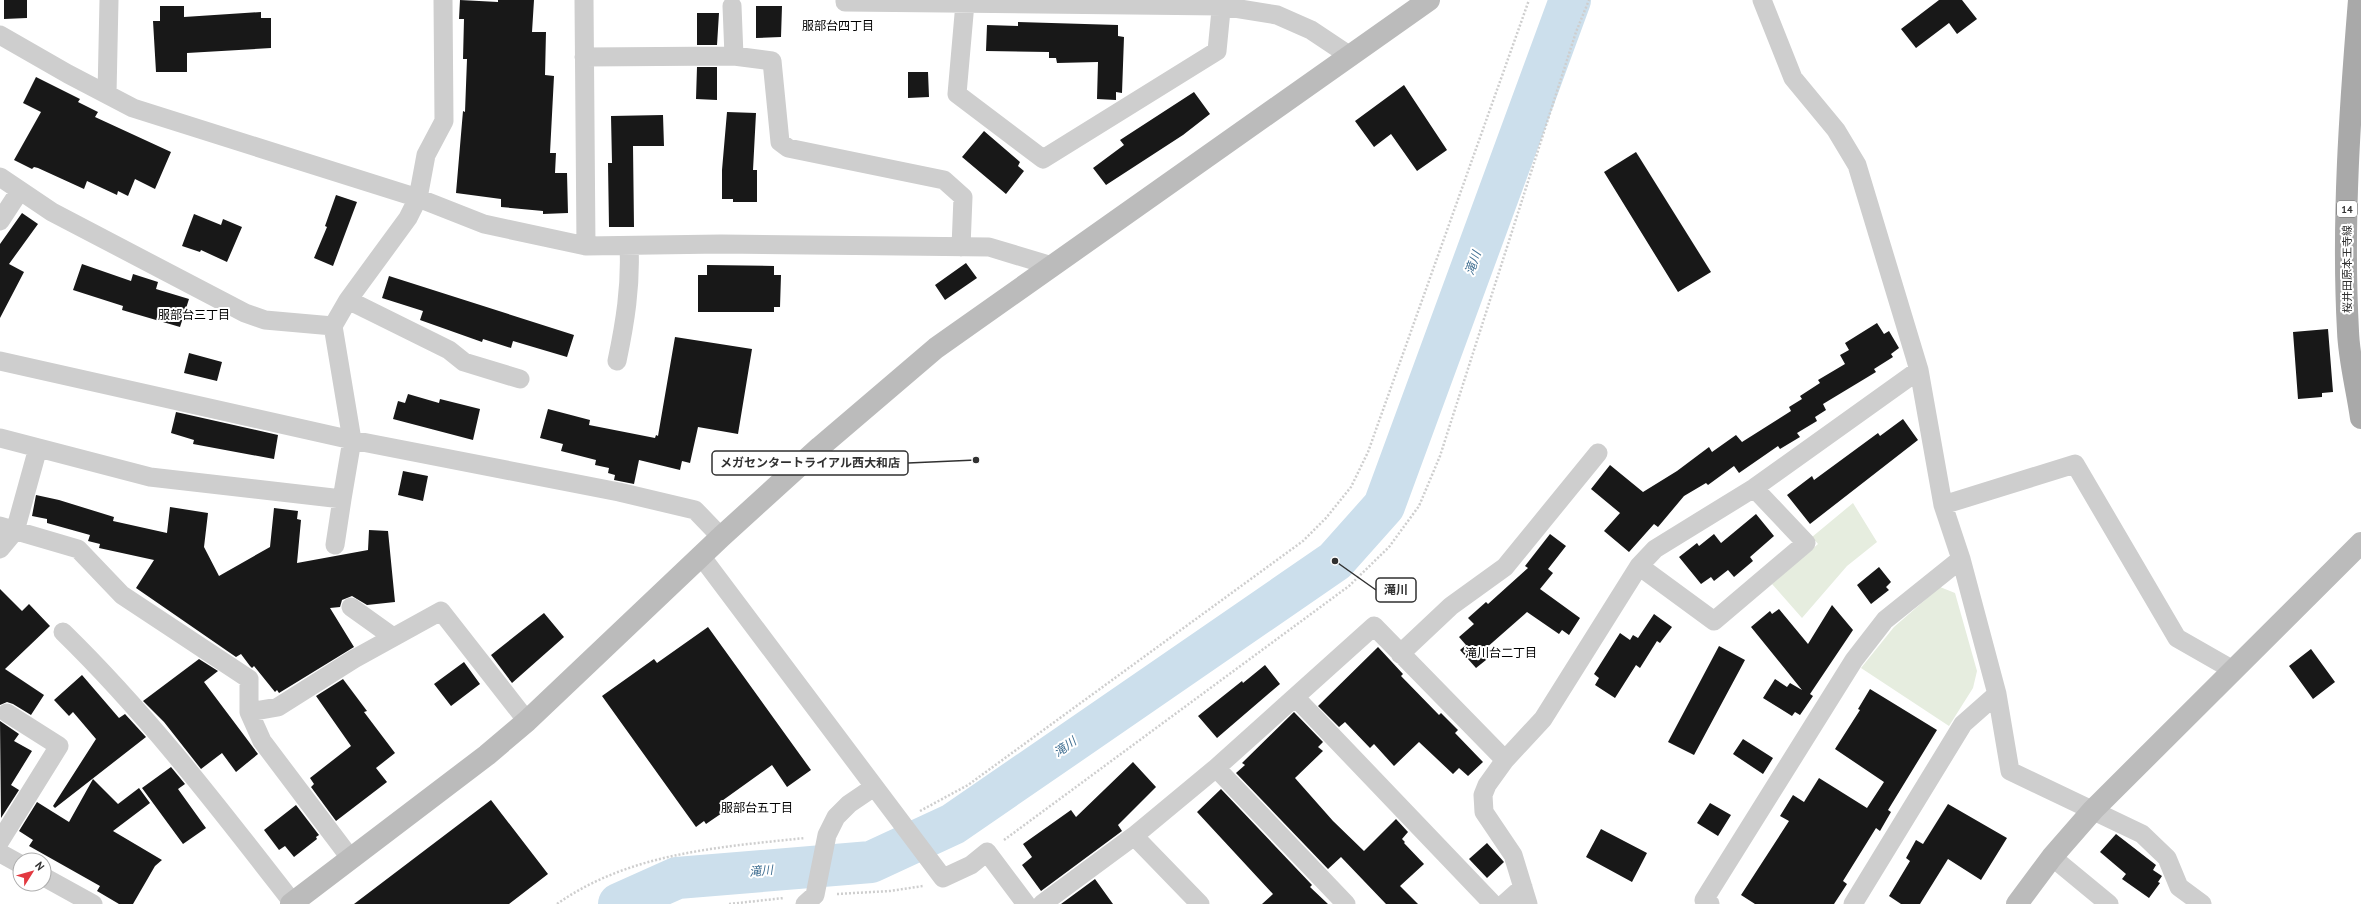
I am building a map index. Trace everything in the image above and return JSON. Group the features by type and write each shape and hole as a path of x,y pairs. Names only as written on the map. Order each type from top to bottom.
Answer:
{"main road":[{"name":"桜井田原本王寺線","path":"2359,0 2352,92 2347,231 2348,332 2361,418"}],"street":[{"path":"107,94 109,0"},
{"path":"335,545 352,440 333,326 348,300 408,218 418,198 426,155 444,120 443,0"},
{"path":"584,0 586,246"},
{"path":"845,0 845,2 965,4 1222,3 1277,15 1311,30 1350,56"},
{"path":"63,632 107,675 181,759 292,903 487,755 527,721 721,537 820,447 936,348 1429,0"},
{"path":"1762,0 1793,78 1836,130 1857,164 1919,370 1943,505 1961,559 1996,694 2010,772 2142,834 2167,858 2179,886 2202,904"},
{"path":"965,4 957,94 1043,159 1217,51 1222,3"},
{"path":"732,6 734,56"},
{"path":"0,35 133,108 418,198 484,224 586,246 629,247 721,244 989,247 1052,266"},
{"path":"584,57 734,56 772,61 780,142 788,148 944,180 963,197 961,247"},
{"path":"0,177 19,192 52,212 245,314 265,320 333,326"},
{"path":"0,221 19,192"},
{"path":"617,361 626,313 630,275 629,247"},
{"path":"348,300 449,350 464,362 520,379"},
{"path":"0,361 352,440 603,489 695,510 721,537"},
{"path":"1504,904 1526,896 1513,855 1484,812 1483,795 1487,785 1505,760 1543,720 1639,566 1655,549 1754,488 1919,370"},
{"path":"0,438 150,477 342,499"},
{"path":"0,549 38,448"},
{"path":"1400,654 1451,606 1505,567 1598,453"},
{"path":"1943,505 2075,464 2177,638 2233,670"},
{"path":"1639,566 1714,621 1806,543 1754,488"},
{"path":"7,528 78,549 122,595 249,679 248,712 262,741 351,859"},
{"path":"2017,904 2052,857 2093,810 2361,543"},
{"path":"701,556 943,878 971,865 988,852 1026,904"},
{"path":"1710,904 1704,900 1854,660 1885,620 1961,559"},
{"path":"350,607 393,637"},
{"path":"248,712 278,707 393,637 441,611 527,721"},
{"path":"1042,904 1134,836 1216,768 1296,698 1374,626 1505,760"},
{"path":"1852,904 1964,724 1996,694"},
{"path":"1296,698 1493,904"},
{"path":"0,841 59,746 7,713"},
{"path":"1216,768 1346,904"},
{"path":"810,900 827,835 836,817 849,804 874,786"},
{"path":"1134,836 1200,904"},
{"path":"0,853 12,860"},
{"path":"2052,857 2109,904"},
{"path":"52,881 93,904"}],"path":[{"path":"900,820 940,802 968,784 1303,541 1326,518 1351,486 1368,452 1529,0"},
{"path":"988,852 1349,586 1389,547 1419,506 1440,456 1576,32 1589,0"},
{"path":"557,904 577,890 626,868 676,854 827,835"}],"shaded area":[{"path":"1853,503 1877,542 1847,566 1802,618 1772,584 1818,544 1812,537"},
{"path":"1940,587 1955,593 1977,671 1973,688 1949,726 1861,668 1894,627"}],"building":[{"path":"4,0 27,0 27,18 4,19"},
{"path":"460,0 498,2 498,0 534,0 532,32 546,32 545,75 554,76 550,153 556,153 555,173 567,173 568,213 543,214 543,211 501,207 501,199 456,193 463,111 465,112 467,59 463,59 464,19 459,19"},
{"path":"1939,0 1962,0 1977,19 1957,34 1949,23 1916,48 1901,29"},
{"path":"160,6 184,6 184,17 261,12 261,18 271,18 271,48 187,53 187,72 156,72 153,21 160,21"},
{"path":"756,6 782,6 781,37 756,38"},
{"path":"697,13 719,13 717,45 697,45"},
{"path":"1018,22 1118,25 1118,36 1124,37 1122,93 1116,92 1116,100 1097,99 1098,62 1057,63 1056,58 1049,58 1049,52 986,51 987,25 1018,26"},
{"path":"697,67 717,67 717,100 696,99"},
{"path":"908,72 928,72 929,97 908,98"},
{"path":"36,77 80,99 78,102 98,112 95,117 171,152 155,189 135,179 128,196 118,191 117,195 87,181 84,189 38,168 34,167 32,169 14,160 41,112 23,103"},
{"path":"1404,85 1447,150 1417,171 1391,134 1374,147 1355,121"},
{"path":"1194,92 1210,114 1183,135 1106,185 1093,168 1124,145 1120,140"},
{"path":"727,112 756,113 753,170 757,170 757,202 733,202 733,199 722,199 722,170"},
{"path":"663,115 664,146 633,146 634,227 609,227 608,163 612,163 611,116"},
{"path":"984,131 1020,162 1018,166 1024,171 1006,194 962,157"},
{"path":"1636,152 1711,272 1678,292 1604,172"},
{"path":"336,195 357,202 333,266 314,258 327,227 325,226"},
{"path":"22,213 38,224 9,264 24,272 0,318 0,244"},
{"path":"194,214 221,225 223,219 242,227 227,262 201,250 200,252 182,246"},
{"path":"966,263 977,278 945,300 935,285"},
{"path":"82,264 131,281 133,274 158,282 156,289 189,299 180,327 122,310 123,306 73,290"},
{"path":"707,265 774,266 774,275 781,275 780,307 774,307 774,312 698,312 698,275 707,275"},
{"path":"389,276 574,335 567,357 513,341 511,348 483,339 482,342 420,320 423,311 382,298"},
{"path":"1877,323 1884,334 1889,331 1899,348 1891,354 1893,357 1874,369 1876,372 1823,404 1826,410 1815,417 1817,421 1797,433 1800,437 1780,449 1778,446 1739,473 1734,466 1708,485 1706,483 1684,496 1658,527 1654,524 1629,552 1604,531 1620,513 1591,489 1610,465 1643,492 1677,471 1709,447 1712,452 1736,435 1742,442 1791,411 1789,407 1802,399 1800,396 1820,383 1818,380 1845,364 1840,355 1849,350 1845,343"},
{"path":"2328,329 2333,392 2322,393 2322,397 2298,399 2293,332"},
{"path":"675,337 752,349 738,434 698,427 690,463 682,461 680,470 639,460 634,484 614,480 615,475 608,473 609,468 595,465 596,460 561,451 563,444 540,438 548,409 590,420 589,425 655,438 656,435 658,436"},
{"path":"189,353 222,362 217,381 184,373"},
{"path":"408,394 439,403 440,399 480,409 473,440 393,419 398,401 405,403"},
{"path":"176,412 278,435 274,459 193,444 194,440 171,433"},
{"path":"1903,419 1918,440 1810,524 1787,495 1812,476 1814,480 1878,433 1880,436"},
{"path":"403,471 428,476 423,501 398,495"},
{"path":"36,495 59,500 114,517 113,521 167,533 170,507 208,513 204,547 219,576 270,547 274,508 298,511 297,519 301,520 297,563 368,550 369,530 388,531 395,602 367,605 352,596 342,600 340,607 330,608 354,647 279,693 277,690 275,692 254,666 252,668 241,654 236,657 136,588 154,560 99,548 100,544 88,541 90,535 47,523 47,519 32,516"},
{"path":"1756,514 1774,536 1750,557 1753,561 1734,577 1728,570 1714,581 1711,577 1701,584 1679,557 1697,543 1699,546 1714,534 1721,543"},
{"path":"1550,534 1566,546 1548,569 1553,573 1540,589 1580,618 1569,635 1562,630 1559,634 1527,612 1485,649 1491,656 1476,668 1460,650 1466,645 1459,637 1474,624 1468,618 1486,602 1488,604 1528,568 1525,566"},
{"path":"1879,567 1891,582 1886,587 1889,590 1871,604 1857,585"},
{"path":"0,589 22,611 29,604 50,626 5,669 44,695 31,715 7,702 0,705"},
{"path":"1832,605 1853,630 1810,694 1813,696 1800,715 1795,712 1792,716 1763,698 1775,679 1787,687 1790,683 1802,690 1751,627 1770,611 1772,614 1779,609 1808,644"},
{"path":"544,613 564,637 512,683 491,655"},
{"path":"1654,614 1672,627 1660,643 1657,641 1640,668 1636,665 1615,698 1595,685 1599,678 1594,674 1620,633 1630,640 1633,635 1638,638"},
{"path":"708,627 811,770 787,787 772,765 719,803 725,811 706,824 704,821 696,827 602,696 654,659 657,663"},
{"path":"1719,646 1745,660 1694,755 1668,742"},
{"path":"1378,647 1403,674 1401,676 1439,715 1441,713 1458,730 1455,733 1483,762 1468,776 1459,768 1453,774 1419,742 1394,766 1374,744 1370,748 1345,722 1339,727 1318,706"},
{"path":"2311,649 2335,682 2313,699 2289,666"},
{"path":"199,659 218,671 204,682 258,754 236,772 222,753 201,769 164,722 143,701"},
{"path":"464,662 480,684 451,706 434,684"},
{"path":"1265,665 1280,684 1217,738 1198,716"},
{"path":"82,675 119,718 125,714 146,737 55,808 53,806 96,739 73,712 69,716 54,700"},
{"path":"343,679 367,711 364,712 395,753 376,768 387,782 336,821 311,787 314,784 310,778 351,746 316,696"},
{"path":"1870,689 1937,730 1888,810 1891,812 1880,831 1876,828 1843,881 1847,884 1834,904 1755,904 1741,895 1789,821 1780,816 1793,795 1804,802 1819,778 1867,808 1884,782 1835,749 1860,710 1858,709"},
{"path":"1294,712 1323,742 1318,747 1323,751 1295,778 1333,821 1364,851 1396,819 1408,832 1402,839 1405,842 1404,843 1424,864 1400,886 1418,904 1386,904 1341,857 1328,869 1236,773 1245,765 1242,763"},
{"path":"0,721 19,734 14,741 32,751 11,785 19,790 1,818"},
{"path":"1743,739 1773,758 1763,774 1733,754"},
{"path":"1133,762 1156,787 1118,825 1122,831 1041,891 1022,865 1032,857 1023,844 1071,810 1076,817"},
{"path":"171,767 185,784 178,789 206,828 183,844 142,788"},
{"path":"93,779 118,804 139,788 150,803 113,831 162,860 155,866 133,904 119,904 97,891 100,886 52,859 52,852 40,852 29,846 33,840 19,831 37,802 69,822"},
{"path":"1221,789 1312,885 1310,887 1328,904 1262,904 1273,894 1197,812"},
{"path":"491,800 548,874 509,904 354,904"},
{"path":"1710,803 1731,815 1718,836 1697,823"},
{"path":"1948,804 2007,838 1981,880 1948,859 1920,904 1901,904 1889,896 1910,861 1906,858 1916,840 1923,844"},
{"path":"296,805 319,835 316,837 317,839 294,857 285,846 279,850 264,830"},
{"path":"1601,829 1647,853 1632,882 1586,857"},
{"path":"2116,834 2156,865 2153,870 2162,876 2158,882 2160,883 2149,898 2122,879 2126,874 2100,852"},
{"path":"1487,843 1504,862 1487,878 1469,859"},
{"path":"1095,879 1113,904 1061,904"}],"waterway":[{"name":"滝川","path":"619,904 677,878 871,862 953,824 1335,561 1384,506 1570,0"}],"place":[{"name":"メガセンタートライアル西大和店","path":"976,460"},
{"name":"滝川","path":"1335,561"}],"district":[{"name":"服部台四丁目","path":"838,26"},
{"name":"服部台三丁目","path":"194,315"},
{"name":"滝川台二丁目","path":"1501,653"},
{"name":"服部台五丁目","path":"757,808"}]}
